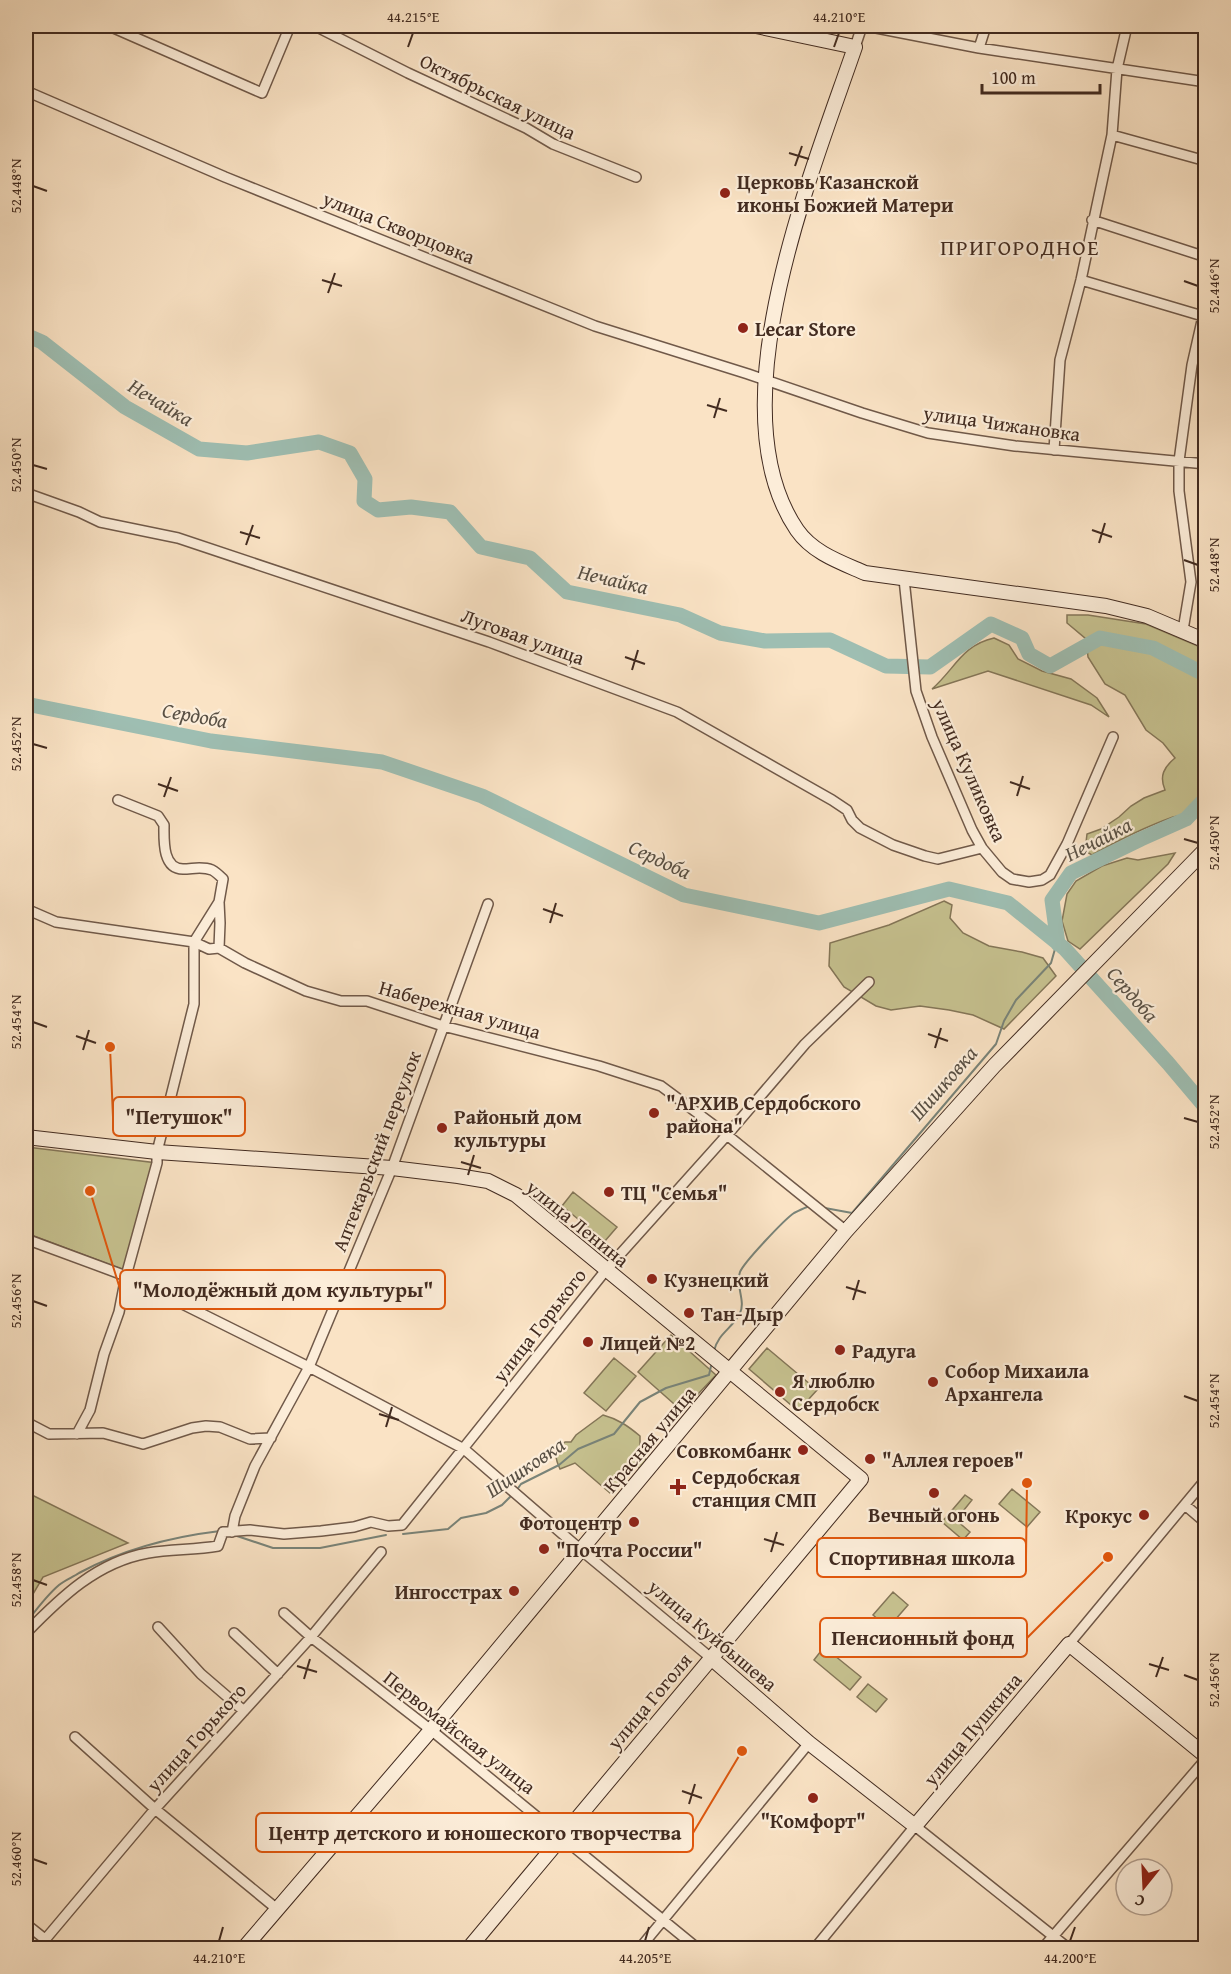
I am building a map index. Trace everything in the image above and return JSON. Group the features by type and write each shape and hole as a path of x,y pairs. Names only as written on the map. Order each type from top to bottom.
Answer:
{"street":[{"path":"109,26 262,93 290,26"},
{"name":"Октябрьская улица","path":"315,26 408,73 526,128 553,144 636,177"},
{"path":"756,26 855,47"},
{"path":"1206,82 980,48 864,26 808,184 789,246 776,306 765,381 768,455 781,498 798,530 814,547 831,558 865,573 1106,606 1147,616 1206,641"},
{"path":"980,48 986,26"},
{"path":"1054,450 1060,360 1081,280 1112,135 1117,69 1127,26"},
{"name":"улица Скворцовка","path":"26,91 225,177 595,326 765,381"},
{"path":"1112,135 1206,161"},
{"path":"1092,220 1206,257"},
{"path":"1081,280 1204,317"},
{"path":"1183,630 1191,582 1179,491 1179,461 1192,365 1206,303"},
{"name":"улица Чижановка","path":"765,381 928,433 1054,450 1206,464"},
{"name":"Луговая улица","path":"26,493 100,522 178,538 489,642 677,712 832,800 847,810 852,820 860,828 893,845 938,859 981,848"},
{"name":"улица Куликовка","path":"904,579 916,691 932,737 981,848 1002,872 1012,879 1029,882 1042,880 1050,875 1067,844 1113,737"},
{"path":"118,800 158,816 165,825 164,842 168,859 174,866 182,869 195,867 213,870 223,879 219,902 219,948"},
{"name":"Красная улица","path":"244,1948 431,1730 846,1232 994,1066 1206,849"},
{"path":"77,1434 90,1410 104,1354 119,1312 126,1276 157,1163 157,1152 194,1004 194,942 219,902"},
{"name":"Аптекарьский переулок","path":"229,1532 255,1466 309,1368 392,1168 488,904"},
{"name":"Набережная улица","path":"26,909 56,922 194,942 209,949 219,948 244,963 306,991 341,1001 367,1001 443,1026 599,1066 661,1086 727,1135 846,1232"},
{"name":"улица Горького","path":"229,1532 250,1530 284,1534 354,1527 371,1522 388,1526 402,1525 606,1270 805,1044 869,982"},
{"name":"улица Ленина","path":"26,1137 157,1152 392,1168 488,1181 516,1194 861,1479"},
{"name":"улица Куйбышева","path":"26,1239 126,1276 464,1449 809,1743 1068,1948"},
{"path":"26,1422 49,1434 103,1433 143,1444 192,1428 206,1426 220,1427 250,1439 271,1438"},
{"name":"улица Гоголя","path":"469,1948 861,1479"},
{"name":"улица Пушкина","path":"815,1948 1206,1479"},
{"path":"1185,1505 1206,1523"},
{"path":"26,1633 63,1594 99,1570 148,1553 218,1546 229,1532"},
{"name":"улица Горького","path":"38,1948 155,1809 311,1637 381,1552"},
{"name":"Первомайская улица","path":"284,1613 697,1948"},
{"path":"158,1627 201,1674 244,1711"},
{"path":"234,1633 278,1674"},
{"path":"1043,1948 1206,1758 1070,1644"},
{"path":"75,1737 155,1809 277,1909"},
{"path":"640,1948 809,1743"},
{"path":"26,1924 46,1940"}],"shaded area":[{"path":"1067,615 1088,615 1146,624 1205,649 1205,817 1173,817 1132,834 1092,855 1085,851 1087,834 1101,829 1144,798 1165,790 1162,780 1164,772 1175,758 1163,743 1146,730 1125,695 1105,684 1088,657 1086,639 1067,623"},
{"path":"994,638 1009,645 1018,659 1042,671 1071,679 1097,698 1109,717 1091,705 988,671 932,689 966,652 983,641"},
{"path":"1175,853 1168,864 1080,949 1068,941 1062,921 1067,894 1076,881 1102,866 1127,858 1138,860"},
{"path":"944,901 952,905 950,918 963,933 989,946 1043,958 1056,976 1004,1029 973,1015 949,1010 920,1006 891,1010 876,1006 844,987 829,966 830,943 889,925"},
{"path":"27,1147 157,1163 124,1270 26,1233"},
{"path":"573,1192 617,1227 605,1241 562,1206"},
{"path":"671,1335 716,1375 682,1411 638,1372"},
{"path":"767,1348 817,1390 798,1411 749,1369"},
{"path":"614,1358 636,1376 606,1411 584,1393"},
{"path":"603,1415 623,1423 640,1436 640,1453 648,1462 642,1470 636,1465 610,1493 575,1463 560,1469 556,1457 565,1442 571,1442 576,1435"},
{"path":"1012,1489 1040,1512 1027,1527 999,1504"},
{"path":"26,1492 128,1543 43,1577 26,1606"},
{"path":"965,1495 972,1500 956,1520 970,1532 963,1540 942,1522"},
{"path":"893,1592 908,1605 888,1628 873,1615"},
{"path":"824,1647 861,1677 850,1690 814,1660"},
{"path":"868,1684 887,1699 876,1712 857,1697"}],"waterway":[{"name":"Нечайка","path":"26,335 42,342 125,407 199,449 247,453 319,442 350,453 365,479 364,501 378,510 411,507 450,512 481,547 530,558 567,592 680,615 720,633 765,641 830,640 886,666 930,667 991,624 1022,638 1029,654 1050,666 1100,638 1153,648 1206,677"},
{"name":"Сердоба","path":"26,704 211,741 382,762 482,796 684,895 819,923 949,889 1008,903 1065,949 1206,1108"},
{"name":"Нечайка","path":"1058,944 1052,900 1071,873 1186,819 1206,798"},
{"name":"Шишковка","path":"825,1208 852,1213 996,1044 1004,1021 1016,1000 1051,963 1057,942"},
{"name":"Шишковка","path":"714,1351 722,1335 734,1323 742,1308 739,1277 743,1267 789,1217 807,1207"},
{"name":"Шишковка","path":"516,1491 521,1484 559,1465 578,1449 614,1434 640,1402 666,1388 709,1375 711,1366"},
{"name":"Шишковка","path":"403,1534 448,1529 461,1518 486,1513 502,1505 512,1495"},
{"name":"Шишковка","path":"26,1623 45,1598 59,1585 79,1573 113,1557 147,1545 220,1531"},
{"path":"234,1535 273,1548 320,1548 386,1535"}],"place":[{"name":"Церковь Казанской иконы Божией Матери","path":"725,193"},
{"name":"Lecar Store","path":"743,328"},
{"name":"\"Петушок\"","path":"110,1047"},
{"name":"\"АРХИВ Сердобского района\"","path":"654,1113"},
{"name":"Районый дом культуры","path":"442,1128"},
{"name":"\"Молодёжный дом культуры\"","path":"90,1191"},
{"name":"ТЦ \"Семья\"","path":"609,1192"},
{"name":"Кузнецкий","path":"652,1279"},
{"name":"Тан-Дыр","path":"689,1313"},
{"name":"Лицей №2","path":"588,1342"},
{"name":"Радуга","path":"840,1350"},
{"name":"Собор Михаила Архангела","path":"933,1382"},
{"name":"Я люблю Сердобск","path":"780,1392"},
{"name":"Совкомбанк","path":"803,1450"},
{"name":"\"Аллея героев\"","path":"870,1459"},
{"name":"Спортивная школа","path":"1027,1483"},
{"name":"Сердобская станция СМП","path":"678,1487"},
{"name":"Вечный огонь","path":"934,1493"},
{"name":"Крокус","path":"1144,1515"},
{"name":"Фотоцентр","path":"634,1522"},
{"name":"\"Почта России\"","path":"544,1549"},
{"name":"Пенсионный фонд","path":"1108,1557"},
{"name":"Ингосстрах","path":"514,1591"},
{"name":"Центр детского и юношеского творчества","path":"742,1751"},
{"name":"\"Комфорт\"","path":"813,1798"}],"district":[{"name":"ПРИГОРОДНОЕ","path":"1020,247"}]}
